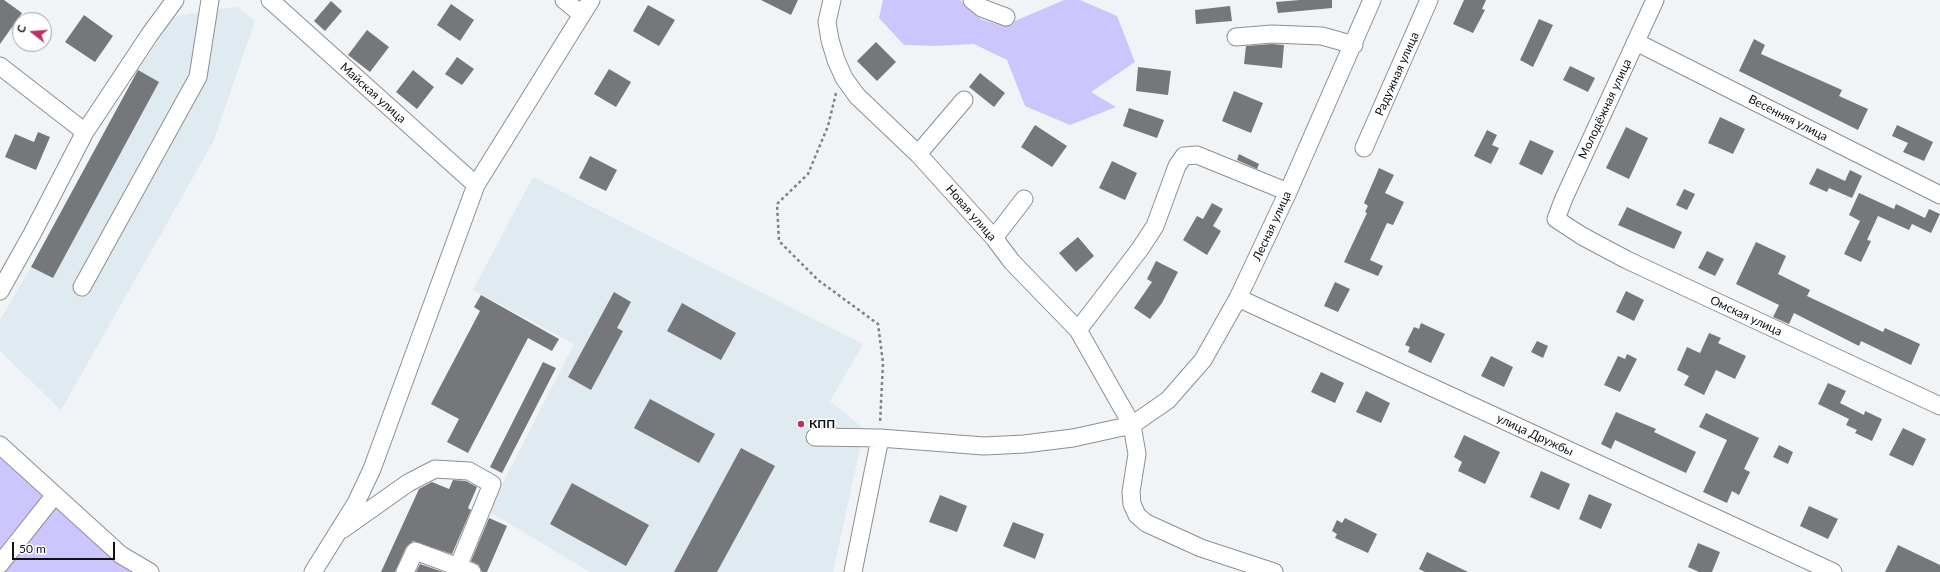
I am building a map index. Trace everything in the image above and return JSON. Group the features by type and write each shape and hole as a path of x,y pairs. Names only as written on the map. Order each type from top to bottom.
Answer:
{"street":[{"path":"0,291 32,234 85,132 150,34 175,0"},
{"path":"82,286 198,77 210,0"},
{"name":"Майская улица","path":"270,0 476,185"},
{"path":"564,0 581,14"},
{"path":"313,572 356,503 372,469 476,185 591,0"},
{"name":"Новая улица","path":"832,0 827,22 830,40 841,70 857,96 918,154 994,238 1012,262 1078,330 1132,425 1137,454 1130,492 1132,504 1138,516 1146,523 1201,548 1274,572"},
{"path":"972,0 982,8 1006,17"},
{"name":"Лесная улица","path":"1132,425 1168,400 1203,360 1238,298 1288,192 1354,45 1372,0"},
{"name":"Радужная улица","path":"1364,148 1429,0"},
{"name":"Молодёжная улица","path":"1556,219 1564,198 1655,0"},
{"path":"1236,37 1272,34 1322,36 1354,45"},
{"name":"Весенняя улица","path":"1636,42 1940,195"},
{"path":"0,66 85,132"},
{"path":"918,154 964,100"},
{"path":"1078,330 1140,249 1154,226 1177,166 1184,156 1197,155 1288,192"},
{"path":"994,238 1024,199"},
{"name":"Омская улица","path":"1556,219 1582,236 1626,260 1940,406"},
{"name":"улица Дружбы","path":"1238,298 1833,572"},
{"path":"815,437 880,438 984,446 1073,438 1132,425"},
{"path":"854,572 880,438"},
{"path":"0,445 54,496 121,555 150,572"},
{"path":"337,534 408,483 435,469 469,471 492,484 465,569 415,551 406,572"},
{"path":"0,564 54,496"}],"path":[{"path":"841,70 828,126 808,174 777,204 779,241 818,280 878,324 883,363 880,438"}],"shaded area":[{"path":"883,0 960,0 981,19 1003,26 1064,0 1080,0 1117,16 1135,62 1091,92 1116,107 1070,125 1025,106 1007,60 974,44 935,46 904,45 879,18"},
{"path":"237,7 255,21 213,142 61,410 0,351 0,320 31,267 138,70 174,17 209,10"},
{"path":"533,177 863,344 830,401 861,426 860,448 833,572 590,572 488,512 574,344 473,290"},
{"path":"0,452 135,572 0,572"}],"building":[{"path":"0,0 4,0 21,12 12,12 12,27 0,44"},
{"path":"761,0 798,0 791,15"},
{"path":"1332,0 1332,8 1278,13 1276,2"},
{"path":"1464,0 1486,0 1482,9 1485,10 1473,33 1453,24"},
{"path":"331,1 342,11 325,31 314,21"},
{"path":"451,4 474,20 460,41 437,25"},
{"path":"648,5 675,20 659,46 633,31"},
{"path":"1230,6 1232,21 1196,24 1195,10"},
{"path":"84,15 113,36 95,62 65,42"},
{"path":"1539,19 1553,25 1533,67 1520,60"},
{"path":"367,30 389,47 370,72 348,55"},
{"path":"1754,39 1765,45 1761,54 1842,90 1839,96 1868,109 1858,130 1739,71"},
{"path":"876,42 896,62 877,81 857,61"},
{"path":"1272,44 1284,45 1282,68 1244,64 1246,46"},
{"path":"457,57 474,69 462,85 445,74"},
{"path":"1570,66 1595,78 1588,92 1563,80"},
{"path":"1138,67 1171,71 1168,95 1136,91"},
{"path":"609,69 631,82 616,107 594,94"},
{"path":"138,70 159,82 53,278 31,267"},
{"path":"413,70 434,87 417,109 396,92"},
{"path":"980,73 1005,93 994,107 969,87"},
{"path":"1234,91 1263,103 1251,133 1222,121"},
{"path":"1129,108 1164,120 1157,138 1123,126"},
{"path":"1720,117 1745,129 1733,154 1708,143"},
{"path":"1035,125 1067,146 1052,167 1021,147"},
{"path":"1897,125 1933,142 1924,161 1903,152 1908,143 1892,136"},
{"path":"1626,127 1648,138 1629,179 1606,168"},
{"path":"1487,130 1497,135 1492,145 1499,148 1491,164 1474,156"},
{"path":"38,132 50,137 36,170 5,157 15,134 34,142"},
{"path":"1530,140 1554,151 1542,175 1519,164"},
{"path":"1239,154 1259,164 1257,169 1237,160"},
{"path":"590,156 617,170 606,191 579,178"},
{"path":"1112,161 1137,173 1125,200 1099,188"},
{"path":"1379,168 1394,175 1385,193 1404,202 1393,225 1387,223 1370,260 1383,266 1378,276 1344,262 1367,213 1365,212 1368,206 1364,203"},
{"path":"1817,168 1845,181 1850,170 1862,176 1852,198 1829,188 1827,192 1809,184"},
{"path":"1684,189 1695,194 1687,210 1676,205"},
{"path":"1859,193 1894,209 1896,204 1925,218 1929,209 1940,214 1931,233 1912,224 1909,230 1878,216 1867,240 1871,241 1861,262 1844,254 1860,221 1849,215"},
{"path":"1212,203 1223,209 1213,226 1221,231 1207,255 1183,240 1197,216 1203,219"},
{"path":"1627,207 1682,232 1674,249 1618,225"},
{"path":"1078,237 1094,256 1076,272 1059,253"},
{"path":"1756,242 1786,256 1778,274 1810,290 1807,296 1883,332 1885,328 1920,344 1911,365 1861,341 1859,346 1794,313 1789,324 1773,317 1779,305 1736,284"},
{"path":"1707,251 1724,259 1715,276 1698,268"},
{"path":"1156,261 1178,272 1162,303 1150,319 1134,308 1152,282 1147,279"},
{"path":"1335,282 1350,289 1338,312 1324,306"},
{"path":"1626,291 1644,300 1634,321 1616,312"},
{"path":"614,292 631,302 617,328 623,331 591,390 568,377"},
{"path":"481,295 559,339 552,351 528,338 468,453 447,442 459,419 431,404 480,311 474,307"},
{"path":"682,303 736,333 721,360 667,331"},
{"path":"1421,323 1445,334 1431,363 1408,352 1410,347 1405,345 1414,327 1419,329"},
{"path":"1709,333 1721,338 1718,343 1746,356 1735,379 1716,370 1704,395 1684,385 1689,376 1677,370 1687,347 1700,353"},
{"path":"1537,341 1548,346 1543,358 1531,352"},
{"path":"1627,354 1637,359 1620,392 1604,385 1618,356 1625,359"},
{"path":"1491,356 1513,367 1504,387 1481,376"},
{"path":"543,362 556,368 502,473 490,467"},
{"path":"1321,372 1344,383 1335,403 1311,392"},
{"path":"1828,383 1846,391 1840,403 1864,415 1865,411 1882,419 1872,441 1855,433 1857,430 1846,425 1849,419 1818,404"},
{"path":"1366,391 1390,403 1381,423 1356,412"},
{"path":"650,399 715,434 699,463 634,428"},
{"path":"1616,412 1656,429 1654,432 1696,452 1686,473 1615,440 1611,449 1601,444"},
{"path":"1706,413 1759,438 1744,469 1750,472 1739,495 1732,491 1727,503 1703,492 1727,440 1699,427"},
{"path":"1903,428 1926,439 1913,466 1889,455"},
{"path":"1464,435 1500,452 1485,484 1458,471 1462,462 1454,457"},
{"path":"1779,445 1793,452 1788,464 1773,457"},
{"path":"741,448 775,466 717,572 674,572"},
{"path":"1541,471 1570,484 1559,510 1530,497"},
{"path":"453,480 466,481 477,487 468,508 471,510 452,554 413,541 406,547 395,572 381,572 419,489 432,482 449,489"},
{"path":"572,483 649,525 626,566 550,524"},
{"path":"1589,494 1612,504 1601,529 1579,519"},
{"path":"940,495 967,506 957,532 929,522"},
{"path":"1809,506 1838,519 1828,539 1800,526"},
{"path":"489,518 507,526 487,572 482,572 479,565 471,561"},
{"path":"1345,518 1377,534 1368,553 1335,538 1337,534 1332,531 1337,520 1342,523"},
{"path":"1013,522 1044,534 1035,559 1003,546"},
{"path":"1698,543 1720,552 1712,572 1699,572 1688,567"},
{"path":"1898,545 1940,565 1940,572 1885,572"},
{"path":"1427,552 1468,572 1425,572 1419,569"},
{"path":"420,564 443,572 416,572"}],"place":[{"name":"КПП","path":"801,424"}]}
